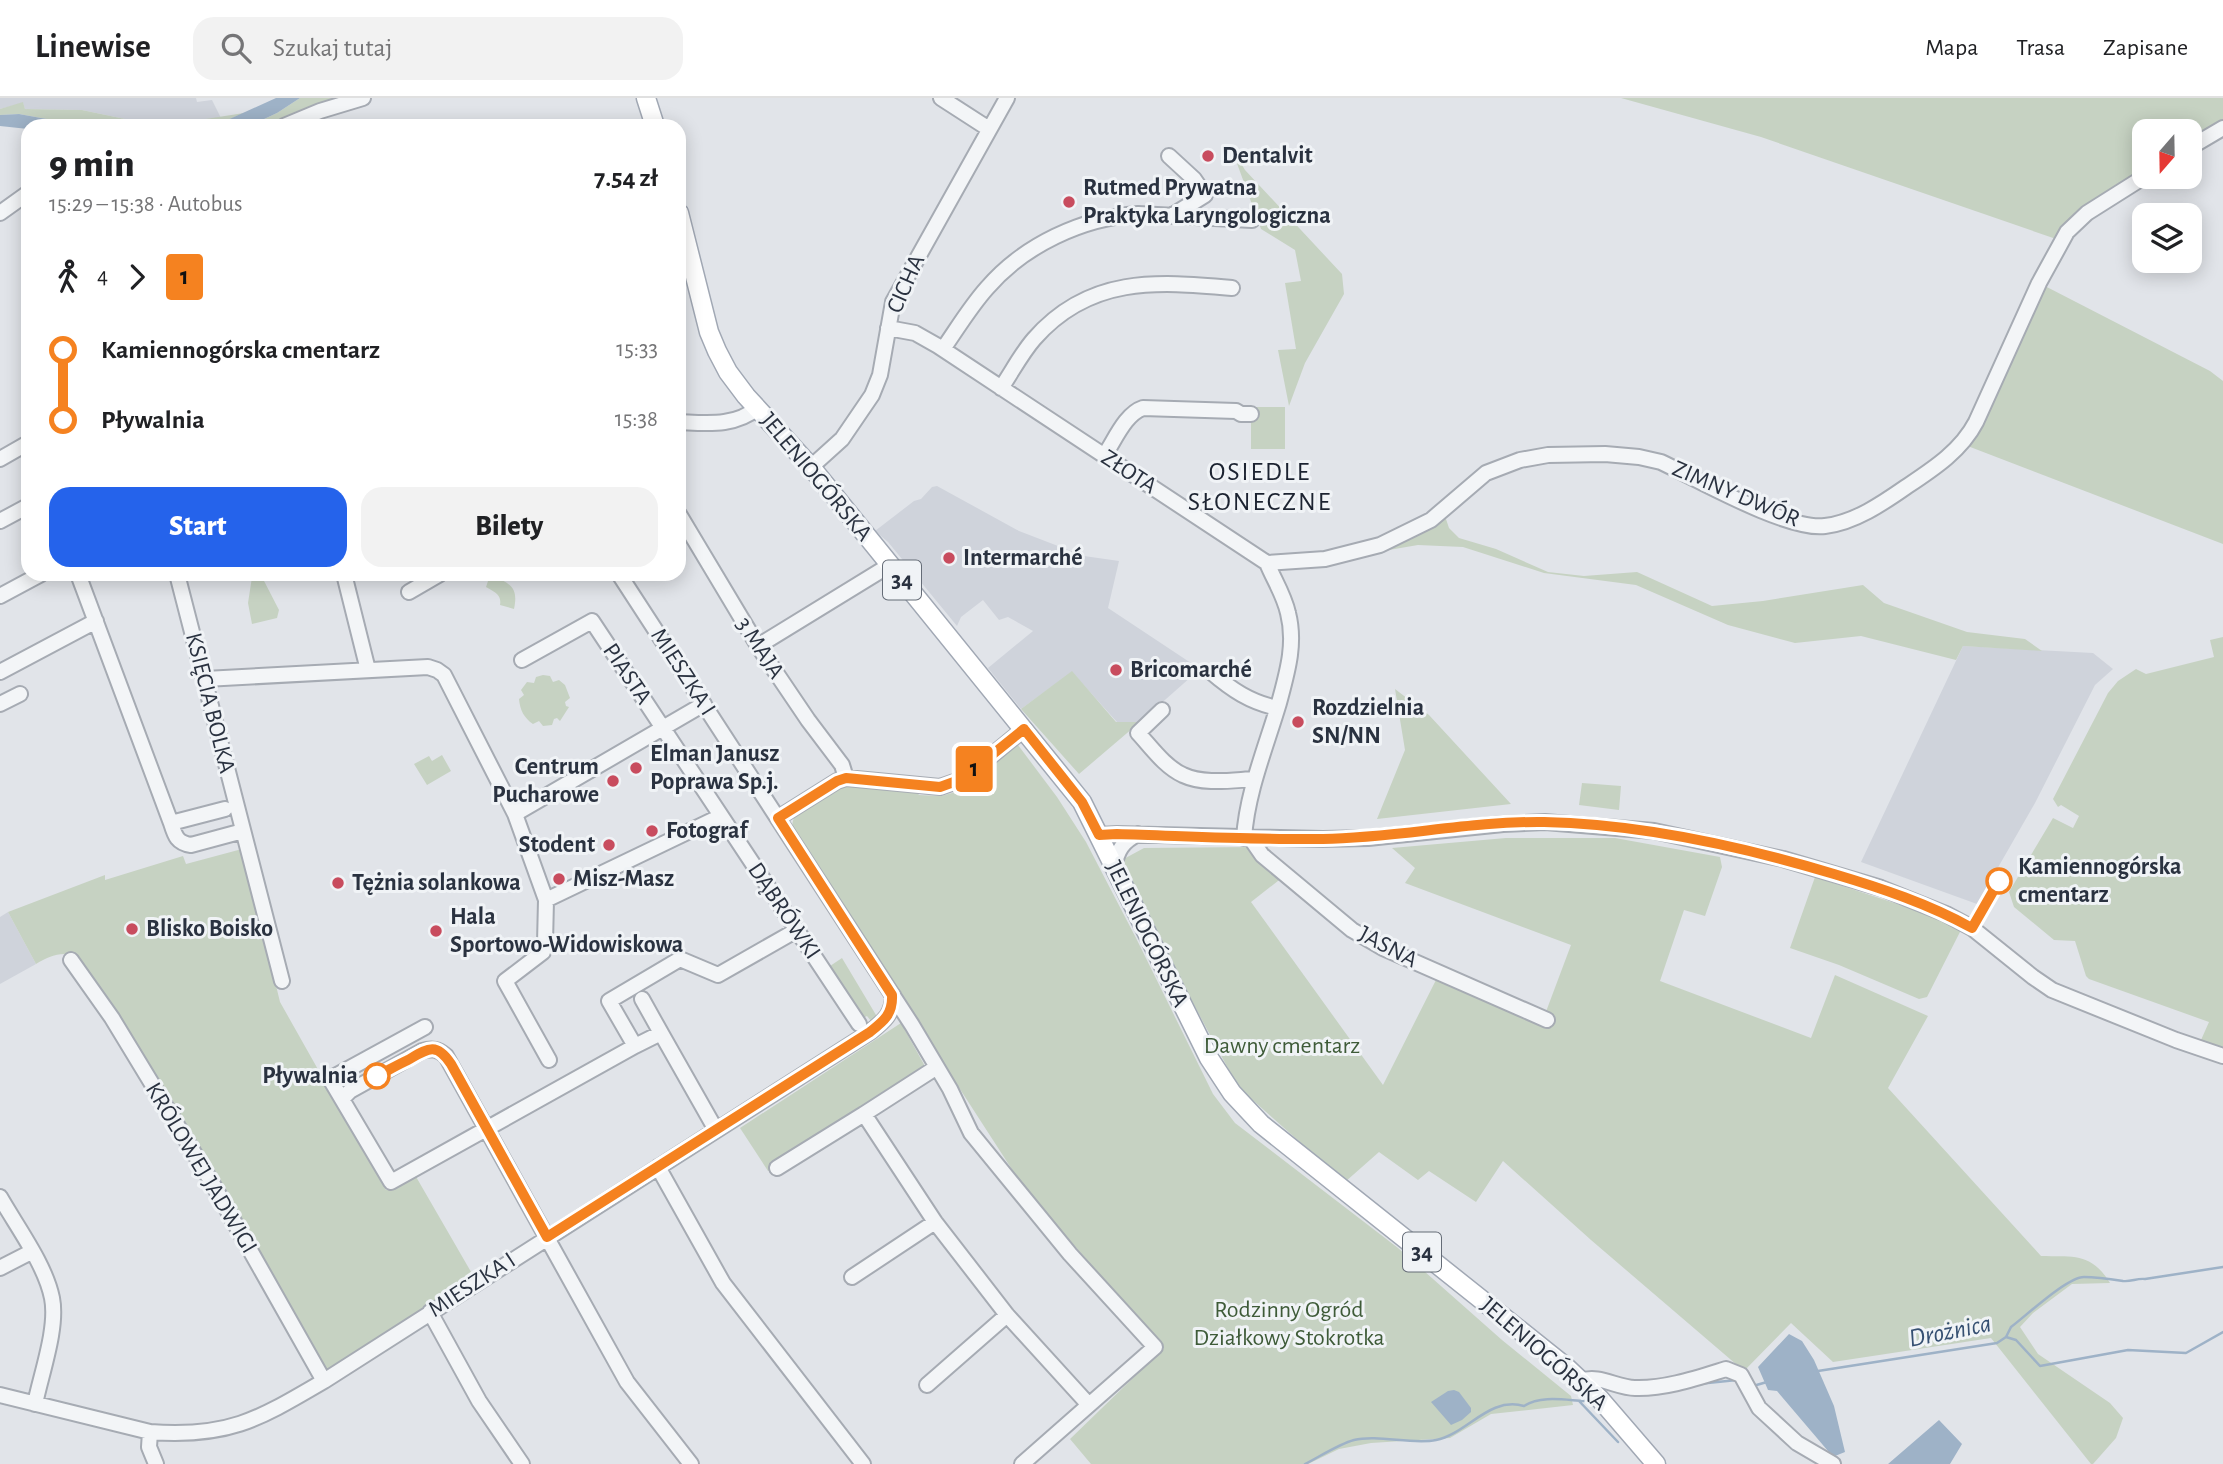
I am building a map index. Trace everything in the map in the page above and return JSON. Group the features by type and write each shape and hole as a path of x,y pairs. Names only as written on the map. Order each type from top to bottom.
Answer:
{"main road":[{"path":"646,98 652,119"},
{"name":"JELENIOGÓRSKA","path":"686,241 716,351 728,372 810,467 1082,802 1209,1058 1232,1093 1247,1111 1320,1172 1511,1322 1581,1381 1656,1464"}],"street":[{"path":"301,119 363,98"},
{"path":"941,98 989,130"},
{"name":"CICHA","path":"810,467 842,439 872,395 880,375 890,313 898,291 1007,98"},
{"path":"2202,140 2223,128"},
{"path":"1169,156 1194,179 1205,195 1173,215"},
{"name":"ZIMNY DWÓR","path":"1267,563 1325,559 1380,545 1431,520 1486,473 1520,460 1548,455 1605,454 1651,459 1765,511 1804,525 1824,526 1856,516 1874,508 1909,485 1963,443 1980,415 2043,274 2067,232 2087,213 2132,185"},
{"path":"0,213 21,198"},
{"path":"943,349 989,285 1027,252 1064,233 1103,219 1138,214 1252,220"},
{"path":"1001,388 1032,342 1048,324 1095,295 1134,284 1232,288"},
{"name":"ZŁOTA","path":"888,328 915,333 943,349 1267,563"},
{"path":"686,422 716,423 738,419 757,408"},
{"path":"1104,456 1129,417 1143,408 1236,411 1251,414"},
{"path":"0,459 21,448"},
{"path":"0,521 21,510"},
{"name":"3 MAJA","path":"686,526 758,646 842,765 846,778"},
{"path":"1248,838 1255,779 1290,660 1292,637 1284,600 1267,563"},
{"path":"758,646 890,565"},
{"path":"0,596 28,581"},
{"path":"81,581 175,836 183,844 191,845 243,831"},
{"name":"KSIĘCIA BOLKA","path":"179,581 282,981"},
{"path":"346,581 368,670"},
{"path":"409,592 428,581"},
{"name":"MIESZKA I","path":"0,1395 150,1432 196,1433 235,1427 273,1411 324,1381 885,1021 891,1012 892,995 624,581"},
{"path":"0,672 96,621"},
{"name":"PIASTA","path":"522,660 592,621 663,727"},
{"path":"205,679 428,667 444,676 515,814 546,900 543,952 506,981 548,1060"},
{"path":"1211,673 1232,691 1247,699 1277,708"},
{"path":"0,704 20,694"},
{"path":"515,814 704,704"},
{"path":"1162,710 1138,733 1171,767 1184,775 1202,780 1255,779"},
{"name":"DĄBRÓWKI","path":"663,727 859,1024"},
{"path":"778,818 846,778 940,787 962,779 1024,729"},
{"name":"KSIĘCIA BOLKA","path":"171,823 225,809"},
{"path":"546,900 721,816"},
{"path":"1099,835 1368,838 1545,822 1654,831 1783,859 1881,888 1946,914 1981,934 2023,970 2052,990 2223,1056"},
{"path":"1114,866 1119,848 1126,840 1138,834"},
{"name":"JASNA","path":"1248,838 1262,855 1352,930 1383,948 1547,1020"},
{"path":"635,1046 609,1001 680,959 718,975 797,930"},
{"name":"KRÓLOWEJ JADWIGI","path":"71,960 112,1018 211,1181 324,1381"},
{"path":"892,995 937,1067 971,1133 1070,1254 1155,1347 1021,1464"},
{"path":"642,999 716,1130"},
{"path":"425,1027 330,1079 391,1182 661,1033"},
{"path":"343,1098 363,1083 422,1051 432,1048 446,1056 627,1382 691,1464"},
{"path":"777,1168 937,1067"},
{"path":"864,1114 935,1222 1007,1315 1089,1405"},
{"path":"657,1167 723,1283 863,1464"},
{"path":"0,1197 45,1278 52,1299 53,1317 34,1404"},
{"path":"852,1277 935,1222"},
{"path":"0,1268 31,1252"},
{"path":"430,1312 479,1401 522,1464"},
{"path":"927,1385 1007,1315"},
{"path":"1581,1381 1589,1378 1632,1388 1654,1387 1697,1378 1726,1368 1741,1375 1759,1408 1797,1443 1833,1464"},
{"path":"150,1432 149,1447 156,1464"}],"shaded area":[{"path":"0,98 196,98 197,102 212,100 221,118 125,119 82,110 25,109 23,103 0,109"},
{"path":"937,486 1019,531 1084,556 1119,561 1108,608 1200,669 1140,722 1117,722 1072,672 1021,709 988,668 1033,631 1008,617 999,620 983,600 961,617 957,626 888,542 875,531 914,501 921,499 932,487"},
{"path":"1963,646 2093,653 2113,669 2095,685 2035,803 1977,904 1861,862"},
{"path":"8,912 36,964 0,984 0,917"}],"green space":[{"path":"300,98 335,98 287,119 264,119"},
{"path":"1621,98 2223,98 2223,126 2202,138 2202,119 2132,119 2132,183 2059,240 1761,137"},
{"path":"23,102 25,109 82,110 125,119 46,119 19,114 0,115 0,109"},
{"path":"244,113 230,119 205,119"},
{"path":"1231,147 1245,170 1342,274 1344,294 1305,363 1289,406 1278,350 1296,349 1285,283 1301,281 1295,250 1261,229"},
{"path":"2041,284 2210,371 2223,381 2223,544 1965,445"},
{"path":"1251,407 1285,407 1285,449 1251,449"},
{"path":"1444,513 1449,528 1459,538 1496,549 1548,572 1584,576 1637,572 1712,606 1863,585 1884,603 1967,632 2025,639 2042,651 1963,646 1956,660 1861,636 1795,643 1728,625 1636,585 1544,573 1463,547 1418,545 1348,557"},
{"path":"251,581 264,581 279,610 277,618 252,624 248,603"},
{"path":"488,581 504,581 511,586 515,595 514,609 500,605 499,596 486,587"},
{"path":"2223,637 2223,1047 2201,1040 2209,1022 2089,979 2075,941 2054,940 2014,907 2009,892 2053,818 2073,828 2079,816 2061,805 2058,807 2053,799 2108,693 2118,681 2136,669 2146,674 2214,657 2210,640"},
{"path":"1072,671 1116,722 1140,722 1079,774 1021,709"},
{"path":"550,676 553,682 559,680 565,685 570,698 565,702 569,707 560,721 557,718 552,725 543,726 539,721 533,724 527,719 521,710 519,699 524,695 521,690 527,682 534,683 536,677"},
{"path":"1395,689 1429,715 1511,804 1377,819 1405,750"},
{"name":"Rodzinny Ogród Działkowy Stokrotka","path":"1018,745 1086,842 1213,1094 1235,1123 1398,1248 1502,1340 1571,1396 1573,1405 1491,1414 1450,1438 1371,1443 1339,1449 1308,1464 1091,1464 1070,1439 1164,1348 1024,1188 793,831 795,817 800,811 829,792 849,783 941,796 963,790"},
{"path":"442,755 451,771 427,785 414,764 429,756 432,761"},
{"path":"1582,783 1621,786 1619,810 1579,805"},
{"name":"Dawny cmentarz","path":"1506,838 1615,838 1720,857 1722,867 1705,916 1684,910 1660,981 1811,1038 1835,975 1928,1016 1888,1088 2041,1256 2072,1257 2088,1261 2103,1273 2110,1283 2072,1284 2033,1313 2020,1327 2038,1354 2110,1403 2123,1418 2116,1438 2093,1464 1991,1338 1833,1362 1791,1323 1744,1371 1503,1161 1476,1202 1429,1171 1418,1180 1379,1152 1345,1182 1238,1087 1120,861 1144,848 1253,847 1283,877 1251,902 1383,1085 1437,978 1541,1025 1571,945 1405,883 1415,868 1392,848"},
{"path":"242,849 244,854 241,855 248,882 251,882 280,1002 386,1190 415,1175 474,1277 430,1312 324,1381 80,959 63,954 36,964 8,912 105,875 105,880 183,856 186,864"},
{"path":"1815,877 1922,912 1961,930 1927,997 1919,999 1839,965 1790,948"},
{"path":"842,958 879,1020 868,1027 866,1025 871,1021 867,1016 861,1019 827,968"},
{"path":"901,1023 926,1068 768,1171 740,1128"}],"water":[{"path":"276,98 300,98 264,119 230,119"},
{"path":"19,114 46,119 21,119 21,128 0,126 0,115"},
{"path":"1789,1334 1802,1341 1814,1360 1834,1406 1845,1452 1835,1456 1828,1451 1777,1391 1768,1390 1758,1367"},
{"path":"1454,1390 1459,1392 1471,1412 1451,1425 1431,1402"},
{"path":"1939,1420 1962,1444 1950,1464 1888,1464"}],"waterway":[{"path":"2006,1337 2011,1327 2057,1290 2077,1279 2089,1277 2129,1281 2223,1267"},
{"name":"Drożnica","path":"1818,1371 1997,1343 2006,1337 2016,1340 2040,1366 2128,1350 2186,1353 2223,1332"},
{"name":"Drożnica","path":"1698,1384 1737,1380"},
{"name":"Drożnica","path":"1753,1386 1767,1382"},
{"name":"Drożnica","path":"1305,1464 1363,1438 1436,1440 1458,1431 1500,1406 1524,1406 1545,1399 1584,1401"},
{"path":"1579,1401 1618,1442"}],"bus line":[{"name":"1","path":"377,1076 422,1051 432,1048 441,1051 451,1064 547,1237 870,1032 885,1021 891,1012 892,995 778,818 846,778 940,787 962,779 1024,729 1082,802 1099,835 1263,839 1368,838 1545,822 1654,831 1783,859 1881,888 1946,914 1972,928 1999,881"}],"place":[{"name":"Dentalvit","path":"1208,156"},
{"name":"Rutmed Prywatna Praktyka Laryngologiczna","path":"1069,202"},
{"name":"Intermarché","path":"949,558"},
{"name":"Bricomarché","path":"1116,670"},
{"name":"Rozdzielnia SN/NN","path":"1298,722"},
{"name":"Elman Janusz Poprawa Sp.j.","path":"636,768"},
{"name":"Centrum Pucharowe","path":"613,781"},
{"name":"Fotograf","path":"652,831"},
{"name":"Stodent","path":"609,845"},
{"name":"Misz-Masz","path":"559,879"},
{"name":"Kamiennogórska cmentarz","path":"1999,881"},
{"name":"Tężnia solankowa","path":"338,883"},
{"name":"Blisko Boisko","path":"132,929"},
{"name":"Hala Sportowo-Widowiskowa","path":"436,931"},
{"name":"Pływalnia","path":"377,1076"}],"district":[{"name":"OSIEDLE SŁONECZNE","path":"1260,487"}]}
